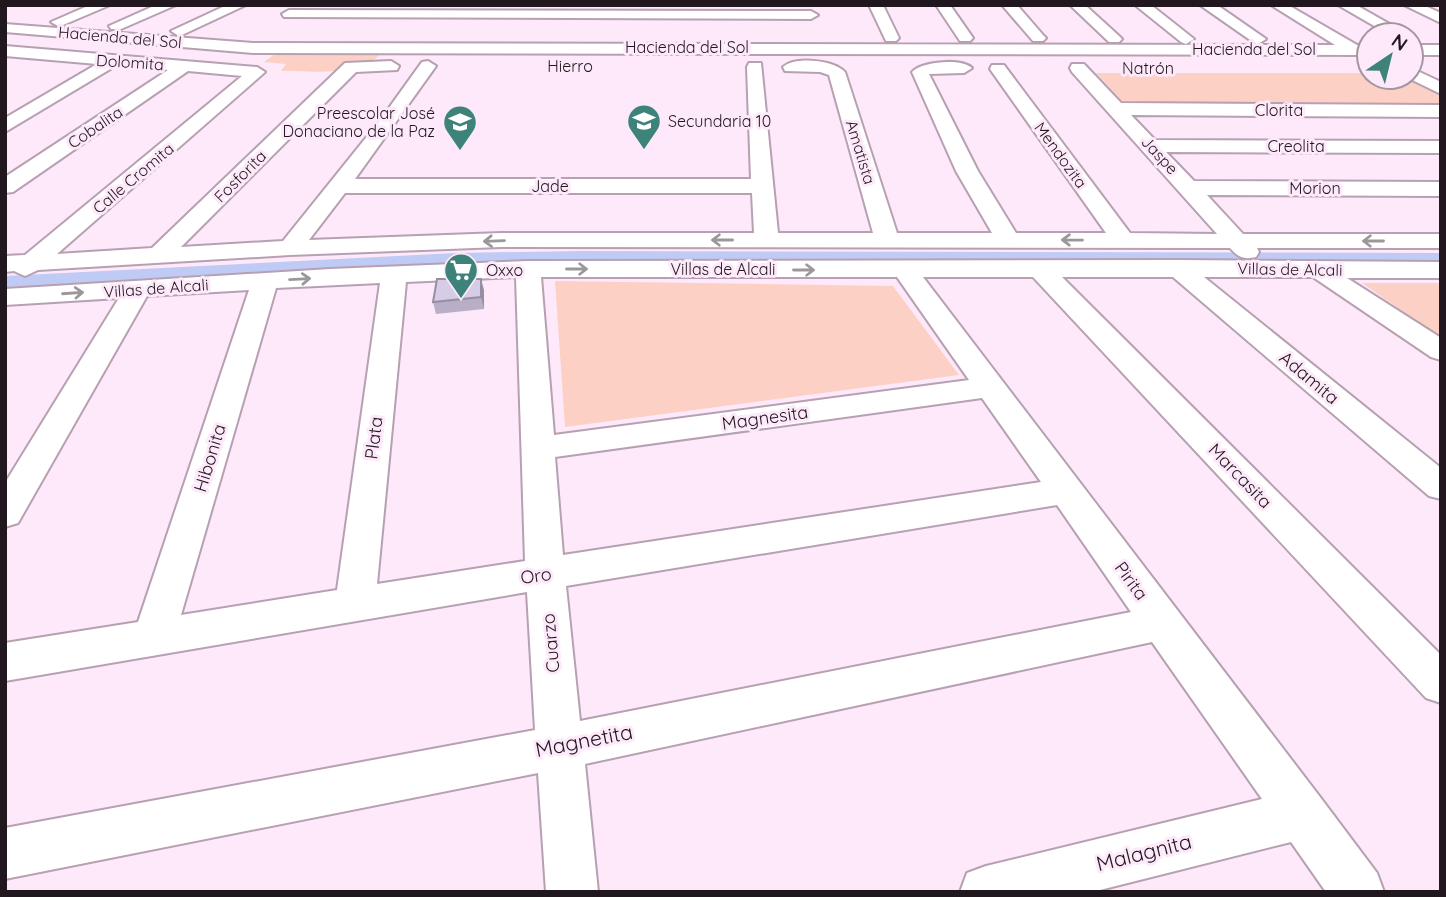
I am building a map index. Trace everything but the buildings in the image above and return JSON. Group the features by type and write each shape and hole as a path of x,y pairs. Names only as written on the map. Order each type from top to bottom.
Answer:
{"street":[{"path":"58,22 103,5"},
{"path":"116,26 169,5"},
{"path":"179,32 239,5"},
{"path":"306,5 283,16 811,16"},
{"path":"876,5 891,38"},
{"path":"943,5 965,38"},
{"path":"1009,5 1038,38"},
{"path":"1077,5 1114,38"},
{"path":"1142,5 1217,68"},
{"path":"1207,5 1258,39"},
{"path":"1278,5 1355,47"},
{"path":"1345,5 1375,21"},
{"path":"1411,5 1441,19"},
{"name":"Hacienda del Sol","path":"5,18 179,32 591,43"},
{"name":"Hacienda del Sol","path":"5,28 253,48 591,43 1190,44 1258,39 1355,40"},
{"name":"Hacienda del Sol","path":"615,43 891,38 1114,38 1218,49 1355,50"},
{"path":"584,66 591,43"},
{"path":"608,66 615,43"},
{"path":"1218,49 1242,68"},
{"name":"Dolomita","path":"5,51 256,71"},
{"path":"15,71 44,55"},
{"path":"5,126 113,61"},
{"name":"Cobalita","path":"5,187 185,66"},
{"name":"Fosforita","path":"159,255 351,67 434,66 338,186"},
{"name":"Amatista","path":"762,186 748,67 830,68 837,72 896,254"},
{"name":"Natrón","path":"1071,68 1106,68"},
{"name":"Jaspe","path":"1071,68 1117,109 1259,266"},
{"path":"1007,239 967,171 920,72 928,69 1025,69"},
{"name":"Mendozita","path":"998,69 1123,240"},
{"name":"Calle Cromita","path":"16,271 257,74 256,71"},
{"path":"1425,79 1441,89"},
{"name":"Clorita","path":"1117,109 1441,111"},
{"name":"Creolita","path":"1151,145 1441,147"},
{"path":"290,248 338,186"},
{"name":"Jade","path":"338,186 762,186"},
{"path":"762,186 766,239"},
{"name":"Morion","path":"1190,188 1441,189"},
{"name":"Villas de Alcali","path":"16,271 159,255 290,248 501,240 766,239 1039,269 1259,266 1441,270"},
{"name":"Villas de Alcali","path":"5,298 394,274 896,254 1007,239 1238,243 1441,240"},
{"name":"Pirita","path":"896,254 1358,892"},
{"name":"Cuarzo","path":"528,268 545,575 572,892"},
{"name":"Adamita","path":"1177,268 1441,487"},
{"name":"Marcasita","path":"1039,269 1441,684"},
{"path":"1317,269 1441,351"},
{"name":"Plata","path":"355,603 394,274"},
{"name":"Hibonita","path":"154,636 265,281"},
{"path":"5,513 138,289"},
{"name":"Magnesita","path":"539,449 991,387"},
{"name":"Oro","path":"5,662 355,603 1067,491"},
{"name":"Magnetita","path":"5,855 560,747 1162,623"},
{"name":"Malagnita","path":"986,892 1303,814"}],"shaded area":[{"path":"275,54 380,54 361,66 320,72 281,71 286,64 264,62"},
{"path":"1096,73 1355,73 1355,91 1425,91 1425,87 1441,96 1441,106 1125,104"},
{"path":"555,281 893,286 959,375 565,427"},
{"path":"1362,283 1441,283 1441,338"}],"waterway":[{"path":"5,282 456,259 579,257 1441,259"}],"place":[{"name":"Secundaria 10","path":"644,151"},
{"name":"Preescolar José Donaciano de la Paz","path":"460,152"},
{"name":"Oxxo","path":"461,300"}]}
